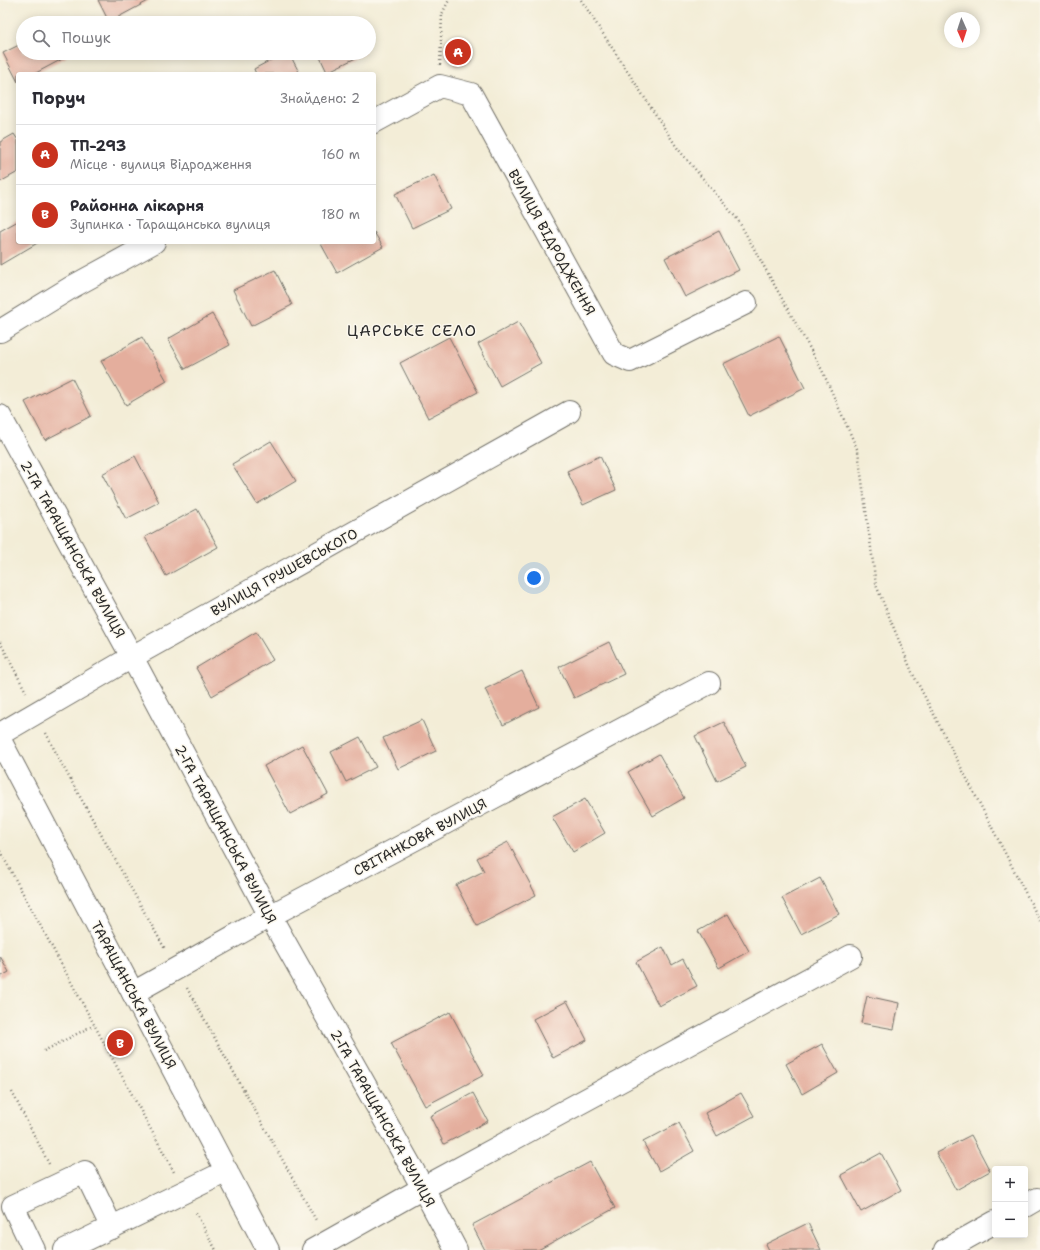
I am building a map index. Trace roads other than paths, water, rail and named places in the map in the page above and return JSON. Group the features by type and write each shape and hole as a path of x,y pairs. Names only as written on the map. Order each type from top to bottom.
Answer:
{"street":[{"name":"ВУЛИЦЯ ВІДРОДЖЕННЯ","path":"376,121 440,86 471,94 614,354 630,361 746,303"},
{"path":"0,331 72,287 150,244"},
{"name":"ВУЛИЦЯ ГРУШЕВСЬКОГО","path":"0,734 132,657 569,412"},
{"name":"2-ГА ТАРАЩАНСЬКА ВУЛИЦЯ","path":"0,416 132,657 270,916 423,1188 456,1250"},
{"name":"СВІТАНКОВА ВУЛИЦЯ","path":"133,993 270,916 709,683"},
{"name":"ТАРАЩАНСЬКА ВУЛИЦЯ","path":"0,740 268,1250"},
{"path":"320,1246 423,1188 851,956"},
{"path":"65,1250 227,1171"},
{"path":"34,1250 13,1206 85,1172 112,1228"},
{"path":"945,1250 992,1224"}],"place":[{"name":"ТП-293","path":"458,52"},
{"name":"Районна лікарня","path":"120,1043"}],"district":[{"name":"ЦАРСЬКЕ СЕЛО","path":"412,330"}]}
